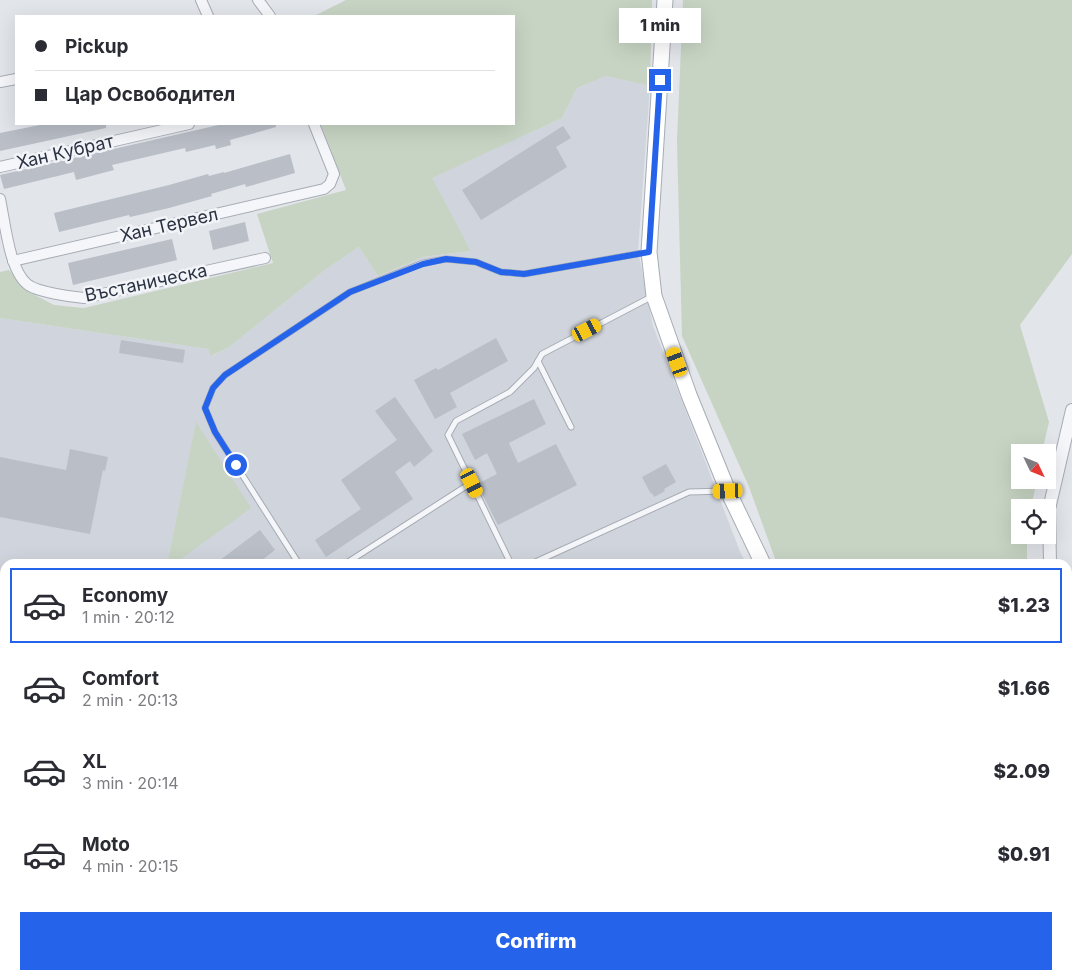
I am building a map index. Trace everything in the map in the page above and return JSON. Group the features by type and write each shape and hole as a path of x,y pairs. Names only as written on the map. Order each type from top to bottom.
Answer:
{"main road":[{"path":"665,0 649,252 654,296 689,395 728,491 761,559"}],"street":[{"path":"201,0 208,15"},
{"path":"258,0 269,15"},
{"path":"0,82 15,79"},
{"name":"Хан Кубрат","path":"0,167 185,125"},
{"name":"Хан Тервел","path":"13,261 324,190 330,184 334,174 314,125"},
{"name":"Въстаническа","path":"0,199 13,261 19,274 28,285 64,295 84,298 265,258"},
{"path":"1050,559 1049,509 1072,410"}],"lane":[{"path":"296,559 215,432 205,408 213,388 225,375 350,292 423,264 446,259 476,262 501,272 524,274 649,252"},
{"path":"509,559 448,435 456,421 510,392 534,368 542,354 654,296"},
{"path":"538,361 571,427"},
{"path":"353,559 472,483"},
{"path":"542,559 689,492 728,491"}],"shaded area":[{"path":"606,76 650,86 638,251 653,326 744,559 181,559 196,423 168,559 0,559 0,318 208,349 212,356 228,348 325,270 359,247 378,276 423,257 471,251 431,178 562,118 577,88"}],"green space":[{"path":"346,0 652,0 650,86 606,76 577,88 562,118 432,178 471,251 423,257 378,276 359,247 325,270 228,348 211,356 208,349 0,318 0,272 9,270 29,292 54,305 84,308 273,263 257,214 346,190 321,125 515,125 515,15 316,15"},
{"path":"683,0 1072,0 1072,254 1020,325 1049,422 1044,444 1011,444 1011,489 1035,489 1033,499 1011,499 1011,544 1027,544 1027,559 775,559 749,487 682,336 677,141"},
{"path":"196,422 251,508 181,559 168,559"}],"building":[{"path":"40,125 106,125 106,128 0,151 0,133"},
{"path":"219,125 276,125 276,127 230,140 231,145 216,149 215,145 186,152 185,148 112,165 114,170 76,180 74,172 4,189 0,175"},
{"path":"563,126 571,138 556,147 567,167 481,220 462,190"},
{"path":"290,154 295,173 246,187 245,184 211,194 212,196 169,208 130,217 129,215 59,232 54,213 208,174 209,176 224,173"},
{"path":"245,222 249,241 213,250 209,231"},
{"path":"172,239 177,260 73,285 68,263"},
{"path":"496,338 508,361 450,393 457,407 435,419 414,380 436,368 438,370"},
{"path":"121,340 185,350 183,363 119,353"},
{"path":"395,397 433,451 414,467 410,461 395,472 413,499 326,557 315,540 361,509 341,480 397,440 375,411"},
{"path":"534,399 546,424 509,443 518,463 556,444 577,485 498,525 477,484 497,474 487,453 475,460 462,434"},
{"path":"70,449 108,457 105,471 103,470 90,534 0,517 0,457 66,470"},
{"path":"666,464 676,482 654,497 642,477"},
{"path":"260,530 275,550 263,559 222,559"}],"route":[{"path":"236,465 215,432 205,408 213,388 225,375 350,292 423,264 446,259 476,262 501,272 524,274 649,252 660,80"}]}
